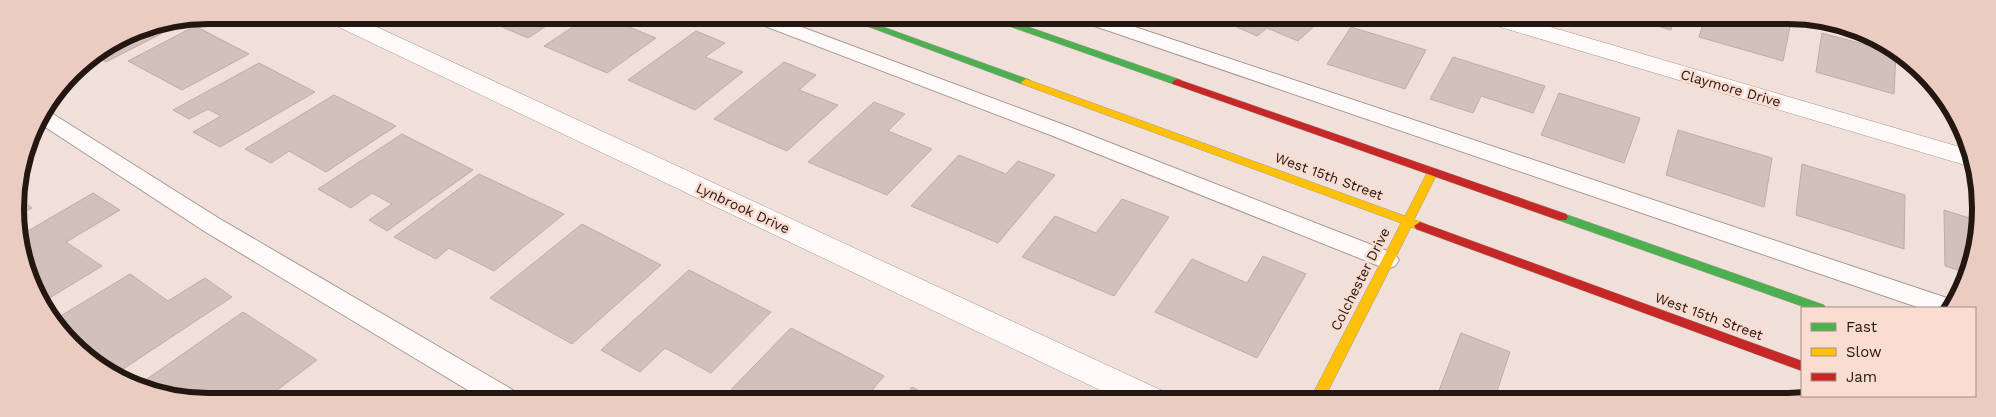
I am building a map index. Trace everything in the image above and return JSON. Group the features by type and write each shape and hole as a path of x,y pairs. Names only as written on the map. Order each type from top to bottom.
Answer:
{"main road":[{"name":"West 15th Street","path":"867,24 1801,366"},
{"path":"1012,24 1817,307"},
{"name":"Colchester Drive","path":"1320,393 1433,172"}],"street":[{"name":"Lynbrook Drive","path":"351,24 1137,393"},
{"name":"Claymore Drive","path":"1515,24 1965,157"}],"lane":[{"path":"777,24 1060,131 1387,260"},
{"path":"1108,24 1944,307"},
{"path":"47,120 212,225 496,393"}],"building":[{"path":"495,24 549,24 528,38"},
{"path":"577,24 622,24 656,38 607,73 544,46"},
{"path":"1230,24 1317,24 1298,41 1267,28 1257,36"},
{"path":"1650,24 1673,24 1671,30"},
{"path":"1703,24 1791,24 1783,61 1699,37"},
{"path":"175,26 106,62 100,59 127,43"},
{"path":"195,26 249,54 182,90 128,61"},
{"path":"1351,27 1426,50 1405,89 1327,64"},
{"path":"696,31 725,43 705,57 743,72 695,110 628,80"},
{"path":"1822,33 1879,48 1896,59 1894,94 1816,72"},
{"path":"1453,57 1545,86 1533,113 1481,96 1473,113 1430,99"},
{"path":"784,62 816,75 799,90 838,105 787,151 714,119"},
{"path":"259,63 315,92 220,147 193,132 221,116 208,109 189,119 173,110"},
{"path":"1559,93 1640,118 1624,163 1541,135"},
{"path":"334,95 396,126 326,172 289,151 271,163 245,149"},
{"path":"874,102 905,114 888,131 932,149 887,195 808,162"},
{"path":"1678,130 1772,158 1764,207 1666,175"},
{"path":"402,134 473,170 387,231 369,220 392,204 372,193 351,208 318,189"},
{"path":"959,155 1006,174 1018,161 1055,175 998,243 911,206"},
{"path":"1802,164 1905,195 1904,249 1796,215"},
{"path":"479,174 564,214 494,271 449,248 436,259 394,237"},
{"path":"93,193 120,210 66,242 102,266 48,299 34,268 25,233"},
{"path":"1122,199 1169,217 1114,296 1022,257 1055,216 1096,233"},
{"path":"24,202 32,208 24,212"},
{"path":"1944,210 1972,219 1969,245 1961,271 1945,266"},
{"path":"582,224 661,265 572,344 490,298"},
{"path":"1263,256 1306,274 1257,358 1155,312 1192,259 1247,283"},
{"path":"689,270 771,312 711,373 665,348 640,372 601,350"},
{"path":"130,274 168,301 205,278 232,297 121,371 96,355 78,339 59,317"},
{"path":"243,312 317,360 273,393 184,392 144,381"},
{"path":"791,328 884,376 870,393 728,393"},
{"path":"1461,333 1510,352 1496,393 1438,393"},
{"path":"912,387 924,393 907,393"}],"traffic: fast":[{"path":"867,24 1026,82"},
{"path":"1012,24 1177,82"},
{"path":"1562,217 1817,307"}],"traffic: slow":[{"path":"1026,82 1420,226"},
{"path":"1320,393 1433,172"}],"traffic: jam":[{"path":"1177,82 1562,217"},
{"path":"1420,226 1801,366"}]}
